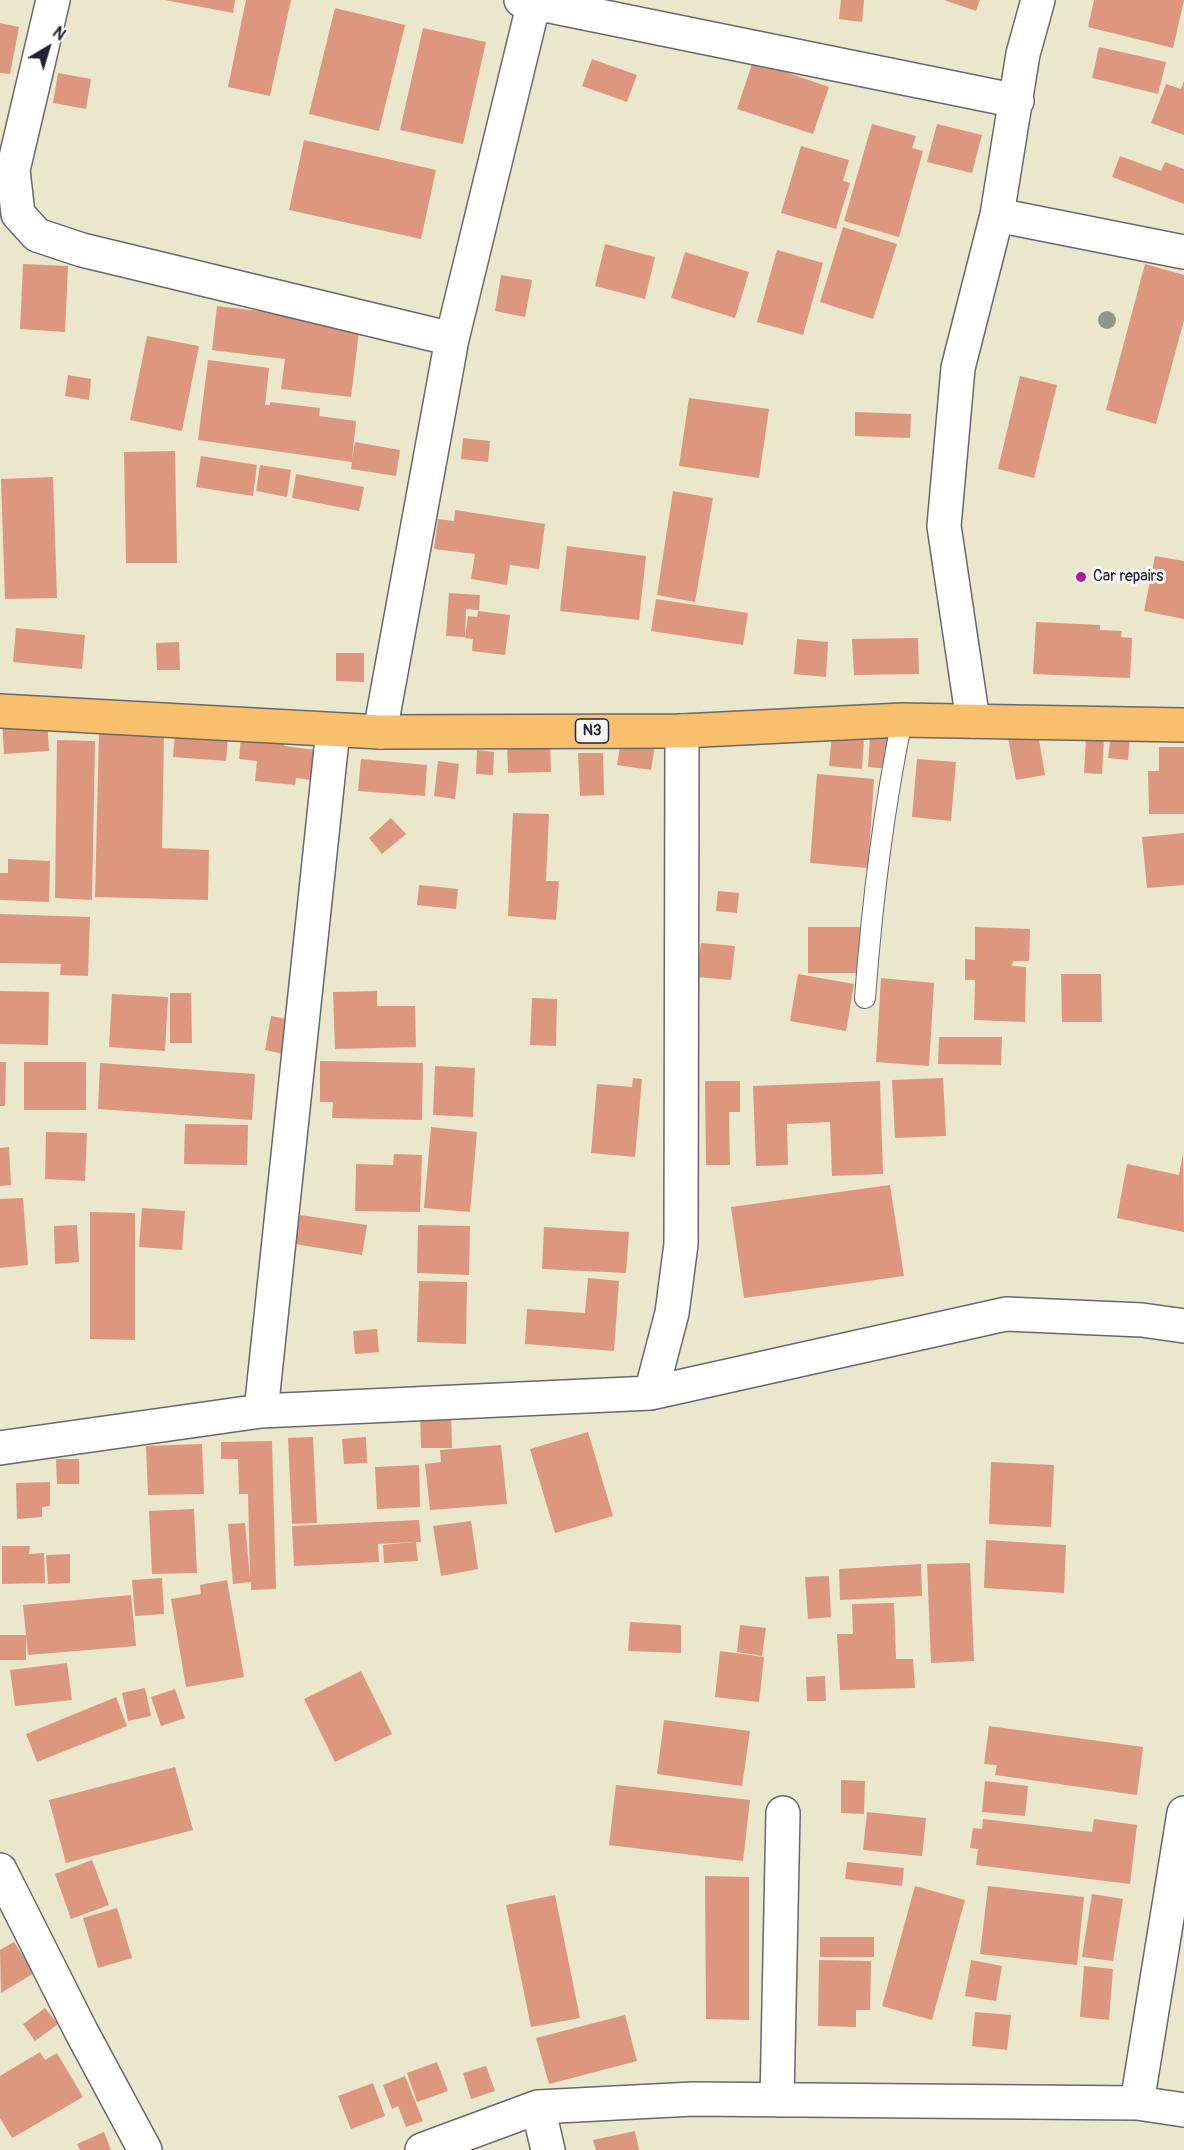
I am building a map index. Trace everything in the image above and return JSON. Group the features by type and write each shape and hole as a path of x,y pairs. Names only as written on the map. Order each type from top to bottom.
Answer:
{"main road":[{"name":"N3","path":"0,711 380,732 682,731 903,720 1184,725"}],"street":[{"path":"53,0 13,170 18,214 38,235 82,250 453,339"},
{"path":"973,721 944,526 958,368 997,215 1023,54 1038,0"},
{"path":"380,732 453,339 528,1 1017,101"},
{"path":"997,215 1184,252"},
{"path":"261,1411 333,730"},
{"path":"651,1393 672,1313 681,1244 682,731"},
{"path":"0,1448 261,1411 651,1393 1006,1314 1142,1320 1184,1326"},
{"path":"777,2100 783,1813"},
{"path":"1137,2103 1184,1813"},
{"path":"0,1870 81,2031 145,2150"},
{"path":"422,2150 538,2107 693,2099 1137,2103 1184,2110"},
{"path":"538,2107 548,2150"}],"lane":[{"path":"865,998 873,891 886,799 903,720"}],"building":[{"path":"165,0 235,0 233,13"},
{"path":"246,0 291,0 270,96 228,87"},
{"path":"841,0 864,0 862,22 839,19"},
{"path":"944,0 980,0 976,11"},
{"path":"1094,0 1184,0 1173,48 1088,27"},
{"path":"335,8 405,25 379,131 309,114"},
{"path":"0,23 19,27 10,74 0,73"},
{"path":"423,28 486,42 463,144 400,130"},
{"path":"1099,47 1166,62 1158,94 1092,78"},
{"path":"592,59 637,75 627,102 582,86"},
{"path":"753,61 829,87 813,134 737,109"},
{"path":"58,73 91,79 86,109 53,103"},
{"path":"1184,81 1184,135 1151,123 1166,84 1181,89"},
{"path":"872,124 916,136 912,148 923,151 899,237 844,221"},
{"path":"937,124 982,135 972,173 927,162"},
{"path":"304,140 436,170 421,239 289,210"},
{"path":"801,146 849,160 843,181 850,183 836,229 781,213"},
{"path":"1120,156 1161,171 1165,162 1184,169 1184,204 1112,177"},
{"path":"843,227 897,244 873,319 820,302"},
{"path":"605,244 655,257 645,299 595,286"},
{"path":"777,250 823,263 803,335 757,322"},
{"path":"685,252 749,272 735,318 671,298"},
{"path":"23,264 68,266 65,332 20,329"},
{"path":"1145,264 1184,275 1184,320 1156,424 1106,410"},
{"path":"501,275 532,280 525,317 495,311"},
{"path":"217,306 360,323 351,397 281,389 285,359 212,350"},
{"path":"147,336 199,346 182,431 130,420"},
{"path":"208,360 269,368 265,405 270,405 270,402 320,408 319,416 356,421 352,459 355,442 400,450 396,476 351,469 352,462 198,440"},
{"path":"68,375 91,379 89,400 65,396"},
{"path":"1020,376 1057,385 1034,478 998,469"},
{"path":"689,398 769,409 759,478 679,466"},
{"path":"855,412 911,414 910,438 855,436"},
{"path":"463,438 490,441 488,462 461,459"},
{"path":"175,451 177,563 126,563 124,452"},
{"path":"201,456 257,465 253,496 196,487"},
{"path":"260,465 291,470 287,497 256,491"},
{"path":"296,474 364,487 359,511 292,498"},
{"path":"53,477 57,598 5,599 1,479"},
{"path":"673,491 713,498 695,602 657,595"},
{"path":"455,510 545,524 539,569 510,565 507,585 471,579 475,554 434,549 438,519 454,521"},
{"path":"567,546 646,556 639,620 560,611"},
{"path":"1155,556 1184,561 1184,619 1144,611"},
{"path":"449,593 480,595 479,610 466,609 465,637 446,636"},
{"path":"656,599 748,613 743,645 651,631"},
{"path":"478,611 510,615 505,655 472,651 473,639 465,638 468,616 477,617"},
{"path":"1036,622 1100,625 1100,630 1122,631 1121,637 1132,638 1130,678 1033,674"},
{"path":"16,628 85,635 82,669 13,662"},
{"path":"918,638 919,674 854,675 852,639"},
{"path":"797,639 828,642 826,677 794,674"},
{"path":"179,642 180,670 157,670 156,643"},
{"path":"336,653 364,653 364,682 336,681"},
{"path":"47,717 49,751 4,754 2,720"},
{"path":"176,722 229,726 226,761 173,757"},
{"path":"242,726 286,731 284,746 315,750 311,780 296,778 295,785 255,781 257,761 239,759"},
{"path":"99,731 164,732 162,848 209,850 208,900 95,897"},
{"path":"1111,733 1130,735 1128,760 1108,758"},
{"path":"1038,734 1045,775 1016,780 1008,738"},
{"path":"832,735 864,738 862,769 829,766"},
{"path":"870,737 891,738 890,769 868,767"},
{"path":"1086,737 1104,738 1102,774 1084,773"},
{"path":"57,740 95,741 92,900 55,898"},
{"path":"621,740 655,745 651,770 617,765"},
{"path":"507,744 550,744 551,772 508,773"},
{"path":"1159,747 1184,747 1184,814 1149,814 1148,771 1159,771"},
{"path":"477,750 494,752 493,775 476,774"},
{"path":"578,753 603,753 604,795 580,796"},
{"path":"361,759 427,765 425,796 358,791"},
{"path":"917,759 956,762 951,821 912,817"},
{"path":"438,761 459,764 455,799 434,796"},
{"path":"817,774 874,779 868,868 810,863"},
{"path":"513,813 549,814 546,881 559,881 556,920 508,916"},
{"path":"391,818 406,834 382,854 369,838"},
{"path":"1184,833 1184,885 1147,888 1142,837"},
{"path":"8,859 50,861 49,902 0,900 0,873 8,873"},
{"path":"419,885 458,889 456,909 417,905"},
{"path":"718,891 739,893 737,913 716,911"},
{"path":"0,914 90,917 88,976 60,975 61,964 0,963"},
{"path":"808,927 865,927 865,973 808,973"},
{"path":"975,927 1030,929 1029,961 1013,961 1012,966 1026,967 1025,1022 974,1020 975,980 965,980 965,959 975,960"},
{"path":"701,943 735,946 731,980 697,977"},
{"path":"798,974 854,984 846,1031 790,1021"},
{"path":"1061,974 1101,974 1102,1022 1062,1022"},
{"path":"881,978 934,983 929,1066 876,1062"},
{"path":"0,991 49,992 48,1045 0,1044"},
{"path":"377,991 377,1006 415,1006 416,1047 335,1049 333,992"},
{"path":"170,993 191,993 192,1043 170,1043"},
{"path":"112,994 168,997 165,1051 109,1047"},
{"path":"532,998 557,999 556,1046 530,1045"},
{"path":"271,1016 298,1021 292,1056 265,1050"},
{"path":"939,1037 1002,1037 1001,1065 938,1064"},
{"path":"320,1061 423,1063 422,1120 332,1118 333,1102 320,1102"},
{"path":"0,1062 6,1062 5,1106 0,1106"},
{"path":"24,1062 86,1062 86,1110 24,1110"},
{"path":"100,1063 255,1074 252,1120 98,1109"},
{"path":"435,1066 475,1068 473,1117 433,1115"},
{"path":"633,1078 642,1079 635,1157 591,1153 597,1084 632,1087"},
{"path":"943,1078 946,1136 895,1138 892,1080"},
{"path":"705,1081 740,1081 740,1112 729,1112 730,1165 706,1165"},
{"path":"880,1081 883,1174 832,1176 830,1122 787,1124 788,1165 756,1166 753,1086"},
{"path":"185,1124 248,1125 247,1165 184,1164"},
{"path":"431,1127 477,1132 470,1212 424,1208"},
{"path":"46,1132 87,1133 85,1181 45,1179"},
{"path":"9,1147 11,1185 0,1186 0,1148"},
{"path":"394,1154 422,1155 420,1212 355,1211 356,1164 393,1165"},
{"path":"1183,1154 1184,1232 1117,1218 1127,1164 1179,1175"},
{"path":"890,1185 904,1276 744,1298 731,1207"},
{"path":"23,1198 28,1265 0,1268 0,1199"},
{"path":"142,1208 185,1211 182,1250 139,1247"},
{"path":"90,1212 135,1213 135,1340 90,1339"},
{"path":"300,1215 367,1225 362,1255 295,1244"},
{"path":"77,1225 79,1262 55,1264 54,1226"},
{"path":"418,1225 470,1226 469,1275 417,1273"},
{"path":"544,1227 629,1232 626,1273 542,1269"},
{"path":"588,1278 619,1281 614,1351 525,1344 527,1309 585,1313"},
{"path":"419,1281 467,1282 466,1344 417,1342"},
{"path":"377,1329 379,1352 355,1354 353,1331"},
{"path":"420,1411 451,1411 452,1448 421,1448"},
{"path":"588,1432 613,1516 555,1533 530,1449"},
{"path":"313,1437 317,1523 292,1524 288,1438"},
{"path":"366,1437 367,1463 344,1464 342,1439"},
{"path":"272,1441 276,1589 251,1590 251,1582 233,1584 228,1524 245,1523 250,1579 248,1494 239,1494 238,1459 221,1459 221,1442"},
{"path":"202,1444 204,1494 148,1495 146,1446"},
{"path":"501,1445 507,1504 430,1510 425,1464 441,1462 440,1450"},
{"path":"56,1459 79,1459 79,1484 57,1484"},
{"path":"991,1462 1054,1465 1051,1527 989,1524"},
{"path":"419,1465 420,1507 377,1509 375,1467"},
{"path":"50,1482 50,1506 42,1507 42,1517 17,1519 16,1483"},
{"path":"194,1509 197,1573 152,1574 149,1511"},
{"path":"419,1520 421,1542 416,1542 418,1561 384,1563 383,1545 413,1542 378,1544 379,1562 294,1566 292,1526"},
{"path":"471,1521 478,1569 441,1576 433,1526"},
{"path":"986,1540 1066,1545 1064,1593 984,1588"},
{"path":"2,1546 30,1546 29,1554 44,1553 45,1583 2,1584"},
{"path":"70,1554 70,1583 48,1584 46,1555"},
{"path":"970,1563 974,1661 931,1663 927,1564"},
{"path":"921,1564 922,1596 840,1600 839,1569"},
{"path":"829,1576 831,1617 808,1619 805,1577"},
{"path":"162,1578 164,1614 135,1616 132,1580"},
{"path":"227,1580 244,1677 186,1687 171,1599 201,1594 200,1585"},
{"path":"131,1595 136,1646 28,1655 23,1605"},
{"path":"894,1603 896,1659 913,1659 915,1688 840,1690 837,1634 853,1634 852,1604"},
{"path":"630,1622 681,1625 681,1653 628,1651"},
{"path":"740,1625 766,1628 762,1656 737,1652"},
{"path":"0,1635 26,1635 26,1660 0,1660"},
{"path":"720,1651 764,1657 759,1702 715,1697"},
{"path":"67,1663 72,1700 15,1706 10,1670"},
{"path":"361,1671 392,1734 335,1762 304,1699"},
{"path":"825,1676 826,1701 807,1701 806,1677"},
{"path":"145,1688 151,1716 128,1721 122,1693"},
{"path":"175,1689 185,1718 161,1726 151,1697"},
{"path":"116,1697 127,1726 37,1762 26,1734"},
{"path":"664,1720 750,1731 742,1786 657,1774"},
{"path":"989,1726 1143,1747 1137,1795 995,1775 997,1765 984,1764"},
{"path":"175,1767 193,1830 66,1863 49,1800"},
{"path":"841,1780 865,1781 864,1814 841,1813"},
{"path":"985,1781 1028,1786 1025,1816 982,1812"},
{"path":"616,1785 750,1800 743,1861 609,1845"},
{"path":"867,1812 926,1818 922,1856 863,1850"},
{"path":"983,1819 1092,1832 1094,1819 1137,1825 1130,1884 976,1865 978,1849 970,1848 973,1828 982,1829"},
{"path":"92,1860 109,1905 71,1919 55,1874"},
{"path":"847,1862 904,1868 902,1886 845,1879"},
{"path":"705,1876 749,1877 749,2020 706,2019"},
{"path":"915,1886 965,1900 932,2020 882,2006"},
{"path":"988,1886 1084,1897 1077,1965 980,1954"},
{"path":"1092,1894 1123,1899 1113,1961 1082,1957"},
{"path":"555,1895 580,2018 531,2027 506,1905"},
{"path":"117,1908 132,1958 98,1968 83,1918"},
{"path":"820,1937 874,1937 874,1957 820,1957"},
{"path":"14,1942 34,1973 1,1993 0,1950"},
{"path":"819,1960 871,1961 870,2010 856,2010 856,2027 818,2026"},
{"path":"971,1960 1002,1966 996,2001 965,1996"},
{"path":"1084,1966 1113,1969 1109,2020 1080,2017"},
{"path":"45,2008 58,2024 35,2041 23,2024"},
{"path":"975,2012 1011,2015 1007,2050 972,2046"},
{"path":"625,2015 637,2061 549,2084 536,2038"},
{"path":"40,2052 45,2060 57,2053 83,2097 12,2138 0,2118 0,2076"},
{"path":"437,2062 448,2091 417,2102 407,2073"},
{"path":"486,2066 495,2091 471,2099 463,2073"},
{"path":"405,2076 423,2121 406,2127 398,2106 392,2109 383,2085"},
{"path":"373,2083 385,2116 351,2129 338,2096"},
{"path":"635,2131 639,2150 596,2150 593,2140"},
{"path":"104,2132 111,2150 80,2150 77,2144"}],"place":[{"name":"Car repairs","path":"1081,577"}]}
